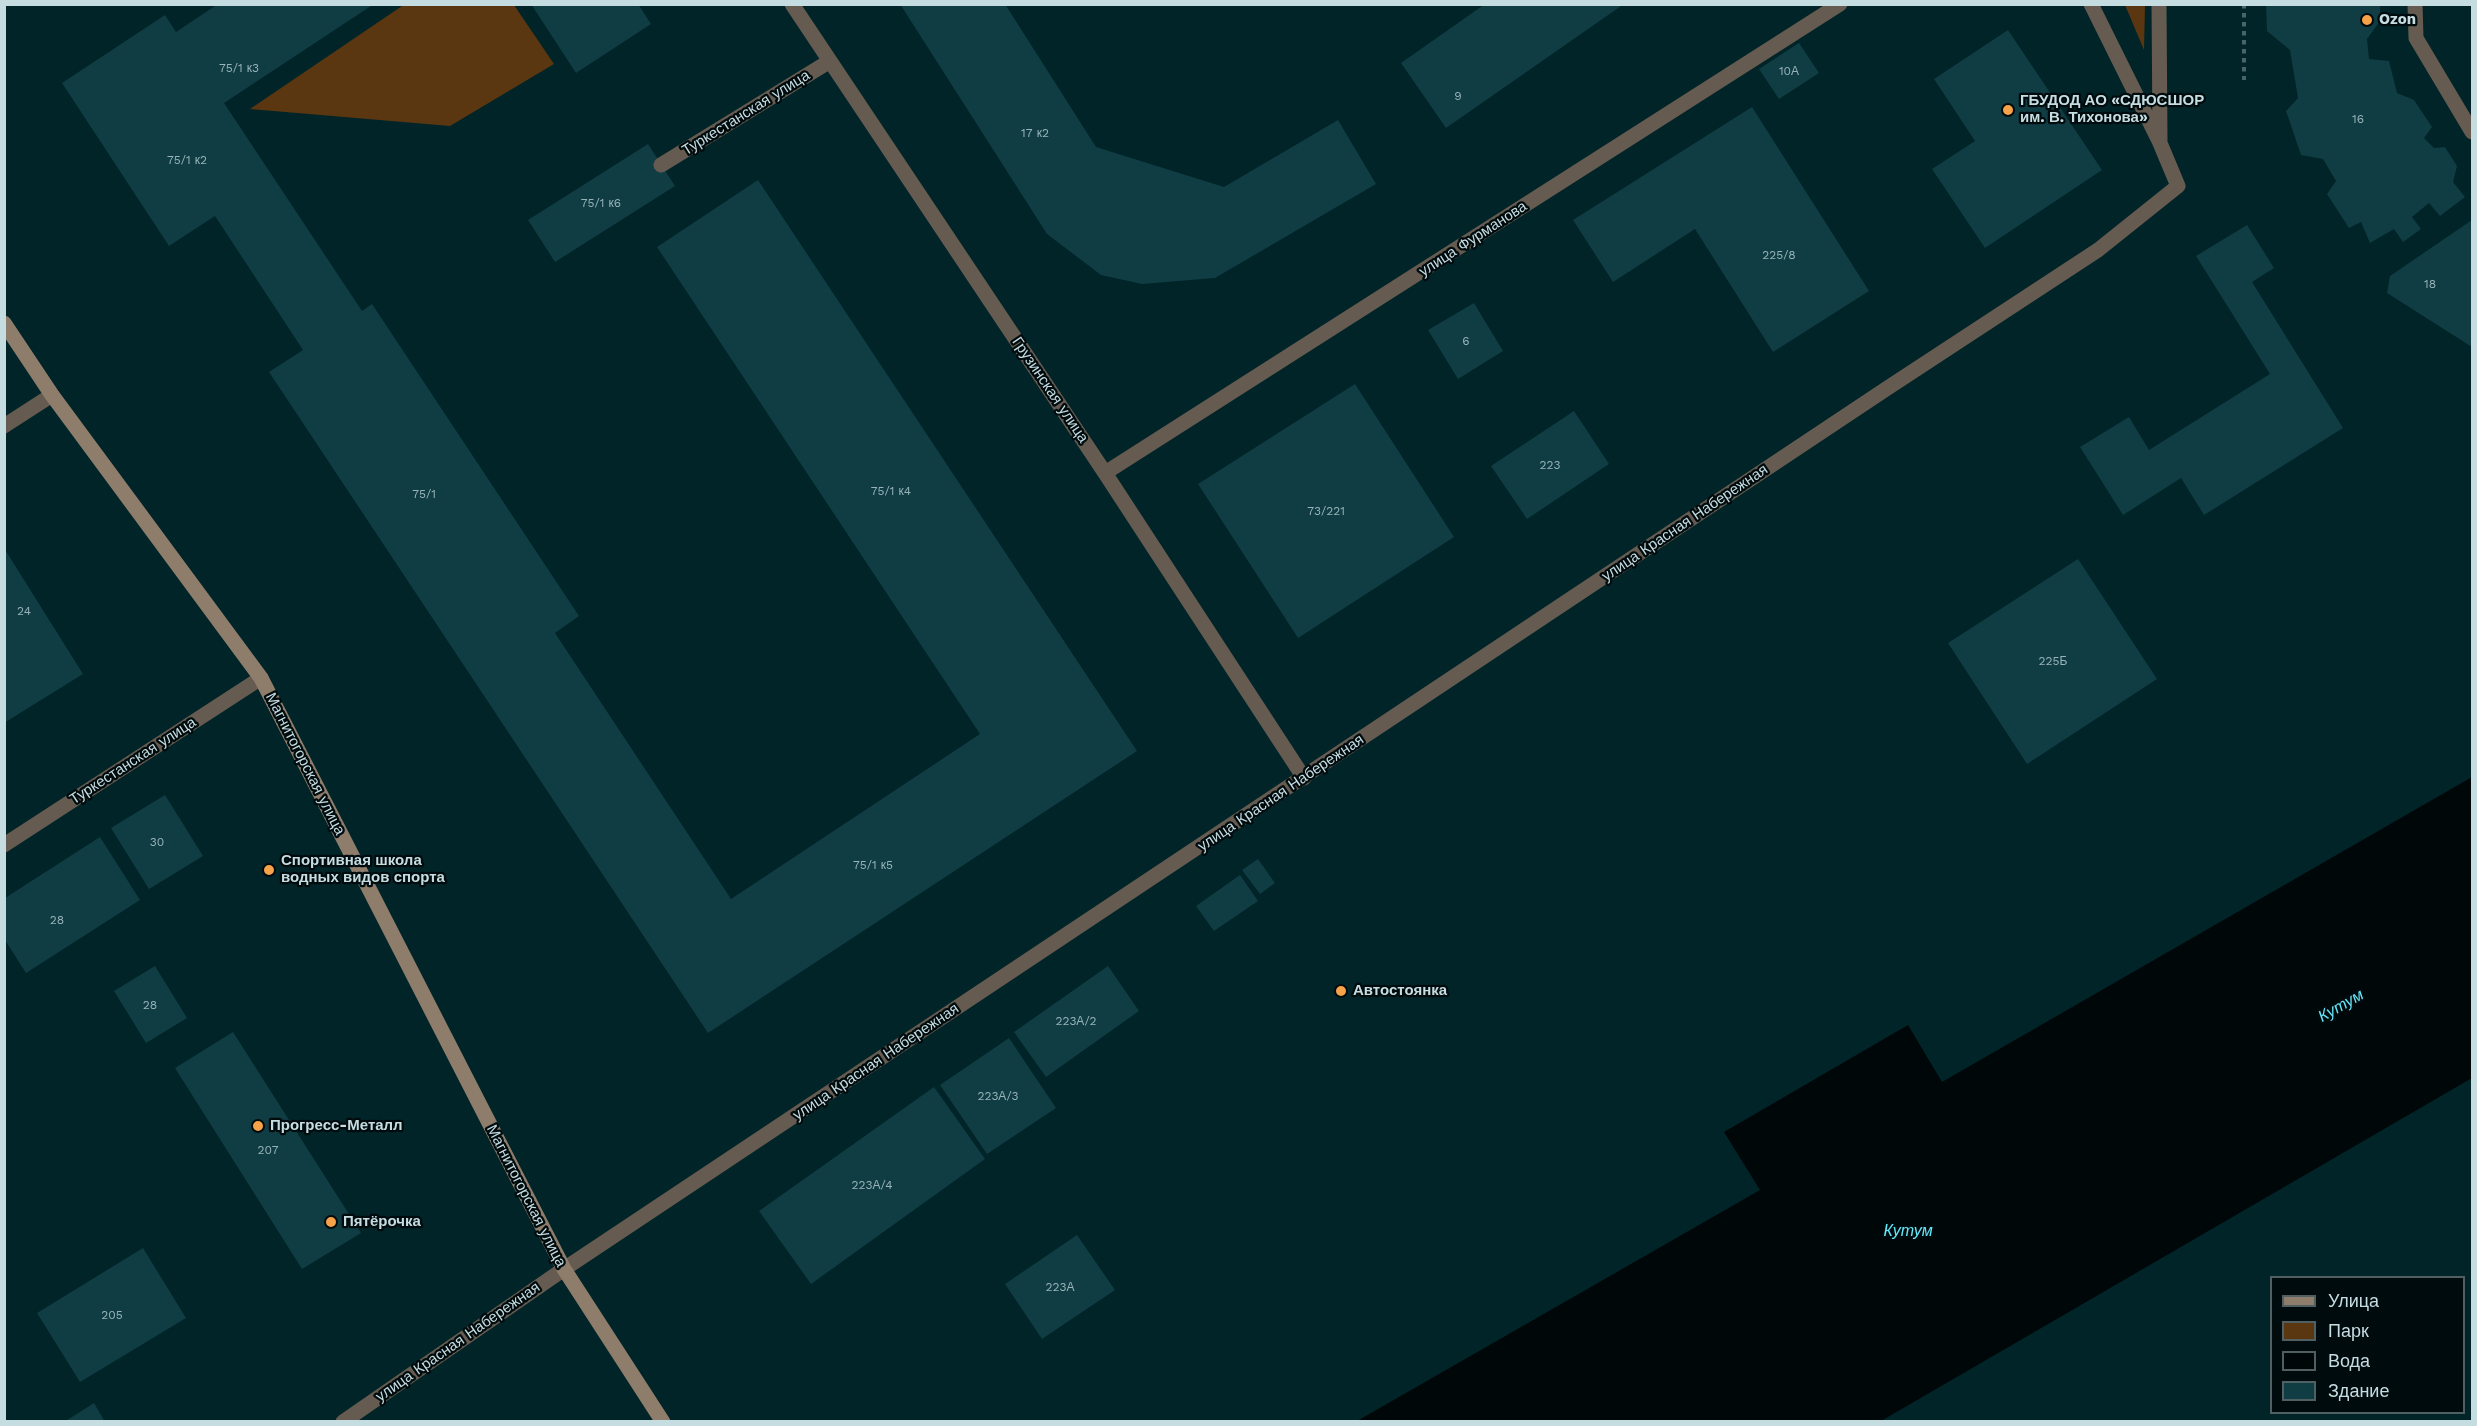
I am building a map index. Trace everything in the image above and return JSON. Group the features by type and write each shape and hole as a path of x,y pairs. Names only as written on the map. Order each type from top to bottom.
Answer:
{"main road":[{"name":"Магнитогорская улица","path":"4,323 52,395 261,678 564,1269 663,1422"}],"street":[{"name":"Грузинская улица","path":"792,4 1105,473 1304,778"},
{"name":"улица Фурманова","path":"1105,473 1840,4"},
{"path":"2091,4 2160,143"},
{"path":"2159,4 2160,143"},
{"path":"2415,4 2416,38 2472,132"},
{"name":"Туркестанская улица","path":"661,165 830,61"},
{"name":"улица Красная Набережная","path":"343,1422 564,1269 2098,250 2178,186 2160,143"},
{"path":"4,426 52,395"},
{"name":"Туркестанская улица","path":"4,845 261,678"}],"path":[{"path":"2244,4 2244,80"}],"green space":[{"path":"405,4 514,5 554,64 450,126 250,109"},
{"path":"2125,5 2145,5 2144,50"}],"water":[{"name":"Кутум","path":"2472,777 2472,1078 1881,1421 1357,1421 1760,1190 1724,1132 1908,1025 1942,1082"}],"building":[{"path":"218,4 374,4 224,103 362,311 372,304 579,616 555,633 731,899 980,734 657,247 758,180 1137,751 708,1033 269,372 303,350 215,216 169,246 62,83 165,15 176,32"},
{"path":"531,4 638,4 651,24 576,73"},
{"path":"900,4 1005,4 1096,147 1224,187 1338,120 1376,184 1215,278 1142,284 1101,275 1047,234"},
{"path":"1485,4 1624,4 1446,128 1401,63"},
{"path":"2266,4 2380,4 2380,21 2367,39 2369,59 2389,61 2397,93 2414,100 2432,127 2424,138 2434,148 2445,147 2457,166 2453,182 2465,197 2440,216 2429,203 2412,217 2421,229 2403,242 2394,229 2370,243 2361,222 2349,228 2327,194 2336,181 2323,159 2301,155 2286,111 2298,98 2290,50 2267,31"},
{"name":"ГБУДОД АО «СДЮСШОР им. В. Тихонова»","path":"2008,30 2102,170 1985,248 1932,169 1975,141 1934,79"},
{"path":"1799,43 1819,73 1779,99 1759,69"},
{"path":"1752,107 1869,291 1773,352 1695,229 1613,282 1573,220"},
{"path":"648,144 675,186 555,262 528,220"},
{"path":"2472,220 2472,347 2387,293 2390,276"},
{"path":"2247,225 2274,268 2252,282 2343,428 2204,515 2181,478 2123,515 2080,447 2129,417 2149,450 2270,374 2196,256"},
{"path":"1474,303 1503,351 1458,379 1428,330"},
{"path":"1355,384 1454,537 1298,638 1198,484"},
{"path":"1574,411 1609,464 1527,519 1491,466"},
{"path":"4,548 83,674 4,723"},
{"path":"2078,559 2157,679 2027,764 1948,643"},
{"path":"165,795 203,856 149,889 111,828"},
{"path":"100,837 140,900 26,973 5,940 5,898"},
{"path":"1258,859 1275,883 1260,894 1242,870"},
{"path":"1240,875 1258,901 1214,931 1196,906"},
{"path":"155,966 187,1018 146,1043 114,991"},
{"path":"1108,966 1139,1011 1046,1077 1014,1032"},
{"path":"233,1032 361,1233 302,1269 175,1068"},
{"path":"1009,1038 1056,1108 987,1154 940,1085"},
{"path":"934,1087 985,1159 811,1284 759,1211"},
{"path":"1077,1235 1115,1290 1042,1339 1005,1284"},
{"path":"143,1248 186,1318 80,1382 37,1313"},
{"path":"94,1403 105,1422 64,1422"}],"place":[{"name":"Ozon","path":"2367,20"},
{"name":"ГБУДОД АО «СДЮСШОР им. В. Тихонова»","path":"2008,110"},
{"name":"Спортивная школа водных видов спорта","path":"269,870"},
{"name":"Автостоянка","path":"1341,991"},
{"name":"Прогресс-Металл","path":"258,1126"},
{"name":"Пятёрочка","path":"331,1222"}]}
